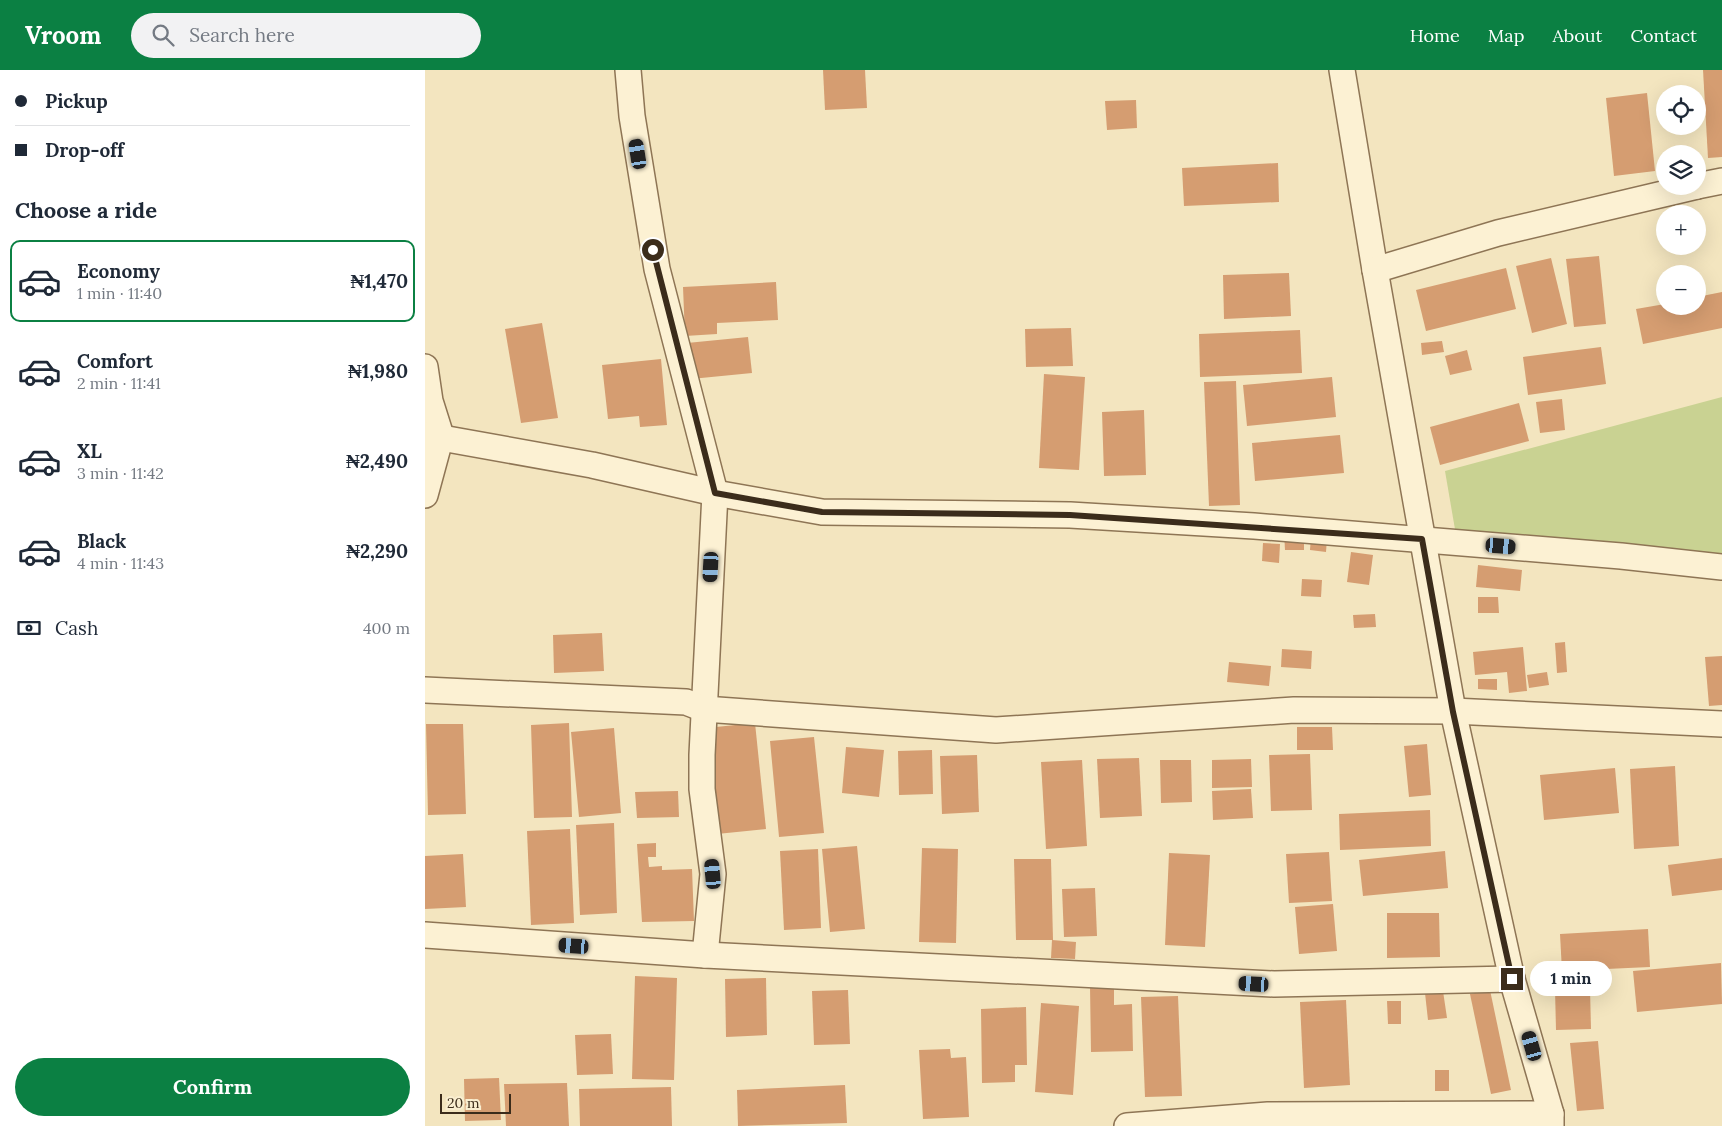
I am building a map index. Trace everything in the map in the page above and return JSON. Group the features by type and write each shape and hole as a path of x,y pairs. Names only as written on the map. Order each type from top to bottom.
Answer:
{"street":[{"path":"627,70 632,116 657,269 715,493 704,709 702,789 713,874 705,955"},
{"path":"1127,1126 1268,1115 1551,1120 1512,979 1453,712 1375,270 1342,70"},
{"path":"1706,184 1722,180"},
{"path":"1375,270 1498,233 1659,195"},
{"path":"425,367 431,402 433,436 425,495"},
{"path":"433,436 592,465 715,493 822,512 1070,515 1422,539 1621,556 1722,567"},
{"path":"425,690 686,702 704,709 996,730 1294,710 1453,712 1722,724"},
{"path":"425,935 705,955 1274,984 1512,979"}],"green space":[{"path":"1722,397 1722,561 1457,541 1445,471"}],"building":[{"path":"823,70 865,70 867,108 825,110"},
{"path":"1703,70 1722,70 1722,157 1708,158 1706,85 1704,85"},
{"path":"1647,93 1655,171 1614,176 1606,98"},
{"path":"1136,100 1137,128 1107,130 1105,101"},
{"path":"1278,163 1279,202 1184,206 1182,168"},
{"path":"1599,256 1606,324 1574,327 1566,259"},
{"path":"1551,258 1567,324 1532,333 1516,266"},
{"path":"1506,268 1516,309 1426,331 1416,290"},
{"path":"1289,273 1291,316 1224,319 1223,275"},
{"path":"776,282 778,320 717,323 717,334 685,336 683,287"},
{"path":"1722,292 1722,328 1643,344 1636,309 1656,306 1656,315 1706,315 1706,295"},
{"path":"542,323 558,418 521,423 505,329"},
{"path":"1071,328 1073,366 1026,367 1025,329"},
{"path":"1300,330 1302,373 1200,377 1199,334"},
{"path":"748,337 752,373 691,379 687,343"},
{"path":"1442,341 1444,352 1422,355 1421,343"},
{"path":"1601,347 1606,384 1528,395 1523,357"},
{"path":"1467,350 1472,370 1450,375 1445,356"},
{"path":"661,359 667,425 640,427 639,416 608,419 602,365"},
{"path":"1044,374 1085,377 1079,470 1039,468"},
{"path":"1332,377 1336,417 1247,426 1243,385"},
{"path":"1236,381 1240,505 1209,506 1204,382"},
{"path":"1562,399 1565,430 1540,433 1536,402"},
{"path":"1519,403 1529,441 1440,465 1430,427"},
{"path":"1144,410 1146,475 1104,476 1102,412"},
{"path":"1340,435 1344,473 1255,481 1252,443"},
{"path":"1284,532 1304,532 1304,550 1285,550"},
{"path":"1311,537 1327,539 1326,552 1310,550"},
{"path":"1263,543 1280,544 1279,563 1262,561"},
{"path":"1351,552 1373,555 1369,585 1347,582"},
{"path":"1478,565 1522,570 1520,591 1476,587"},
{"path":"1302,579 1322,580 1321,597 1301,596"},
{"path":"1478,597 1498,597 1499,613 1478,613"},
{"path":"1375,614 1376,627 1354,628 1353,615"},
{"path":"602,633 604,671 554,673 553,635"},
{"path":"1565,642 1567,672 1557,673 1555,643"},
{"path":"1523,647 1527,691 1509,693 1507,672 1475,675 1473,652"},
{"path":"1282,649 1312,651 1311,669 1281,667"},
{"path":"1722,656 1722,705 1709,706 1705,657"},
{"path":"1229,662 1271,666 1269,686 1227,682"},
{"path":"1547,672 1549,685 1529,688 1527,675"},
{"path":"1478,679 1497,679 1497,690 1478,689"},
{"path":"569,723 572,817 534,818 531,725"},
{"path":"755,723 766,829 717,834 706,728"},
{"path":"426,724 463,724 466,814 428,815"},
{"path":"1297,727 1332,727 1333,750 1297,750"},
{"path":"614,728 621,813 579,817 571,732"},
{"path":"814,737 824,833 779,837 770,741"},
{"path":"1427,744 1431,795 1409,797 1404,746"},
{"path":"846,747 884,750 879,797 842,793"},
{"path":"932,750 933,794 899,795 898,751"},
{"path":"1310,754 1312,810 1271,811 1269,755"},
{"path":"977,755 979,812 942,814 940,756"},
{"path":"1139,758 1142,816 1100,818 1097,759"},
{"path":"1251,759 1252,787 1212,788 1212,760"},
{"path":"1082,760 1087,846 1046,849 1041,762"},
{"path":"1160,760 1191,760 1192,802 1161,803"},
{"path":"1675,766 1679,846 1634,849 1630,769"},
{"path":"1615,768 1619,813 1544,820 1540,775"},
{"path":"1251,789 1253,818 1213,820 1212,791"},
{"path":"678,791 679,817 637,818 635,792"},
{"path":"1430,810 1431,846 1340,850 1339,814"},
{"path":"614,823 617,913 580,915 576,825"},
{"path":"570,829 574,923 531,925 527,831"},
{"path":"656,843 656,857 648,857 649,867 662,866 662,870 692,869 694,921 642,922 637,844"},
{"path":"857,846 865,929 830,932 822,849"},
{"path":"922,848 958,849 956,943 919,942"},
{"path":"818,849 821,928 784,930 780,851"},
{"path":"1445,851 1448,888 1363,896 1359,860"},
{"path":"1329,852 1332,901 1289,903 1286,854"},
{"path":"1169,853 1210,855 1205,947 1165,945"},
{"path":"463,854 466,907 425,909 425,856"},
{"path":"1722,858 1722,890 1672,896 1668,865"},
{"path":"1014,859 1051,859 1053,940 1016,940"},
{"path":"1095,888 1097,936 1064,937 1062,889"},
{"path":"1333,904 1337,951 1299,954 1295,907"},
{"path":"1387,913 1439,913 1440,957 1387,958"},
{"path":"1648,929 1650,967 1562,971 1560,934"},
{"path":"1052,940 1076,942 1075,959 1051,958"},
{"path":"1721,963 1722,1004 1637,1012 1633,971"},
{"path":"635,976 677,978 674,1080 632,1079"},
{"path":"766,978 767,1035 726,1037 725,979"},
{"path":"1090,986 1114,986 1114,1005 1132,1004 1133,1051 1091,1052"},
{"path":"1590,988 1591,1029 1556,1030 1555,989"},
{"path":"848,990 850,1044 814,1045 812,991"},
{"path":"1490,990 1511,1090 1491,1094 1470,994"},
{"path":"1443,991 1447,1018 1428,1020 1425,993"},
{"path":"1178,996 1182,1096 1145,1097 1141,997"},
{"path":"1346,1000 1350,1085 1304,1088 1300,1002"},
{"path":"1387,1001 1401,1001 1401,1024 1388,1024"},
{"path":"1041,1003 1079,1006 1073,1095 1035,1092"},
{"path":"1026,1007 1027,1065 1015,1065 1015,1082 982,1083 981,1009"},
{"path":"611,1034 613,1074 577,1075 575,1035"},
{"path":"1598,1041 1604,1109 1577,1111 1570,1043"},
{"path":"950,1049 951,1058 966,1057 969,1117 923,1119 919,1050"},
{"path":"1435,1070 1449,1070 1449,1091 1435,1091"},
{"path":"499,1078 501,1120 465,1121 464,1079"},
{"path":"567,1083 569,1126 506,1126 504,1084"},
{"path":"845,1085 847,1123 738,1126 737,1090"},
{"path":"671,1087 672,1126 580,1126 579,1089"}],"route":[{"path":"653,250 715,493 822,512 1070,515 1254,526 1422,539 1453,712 1512,979"}]}
